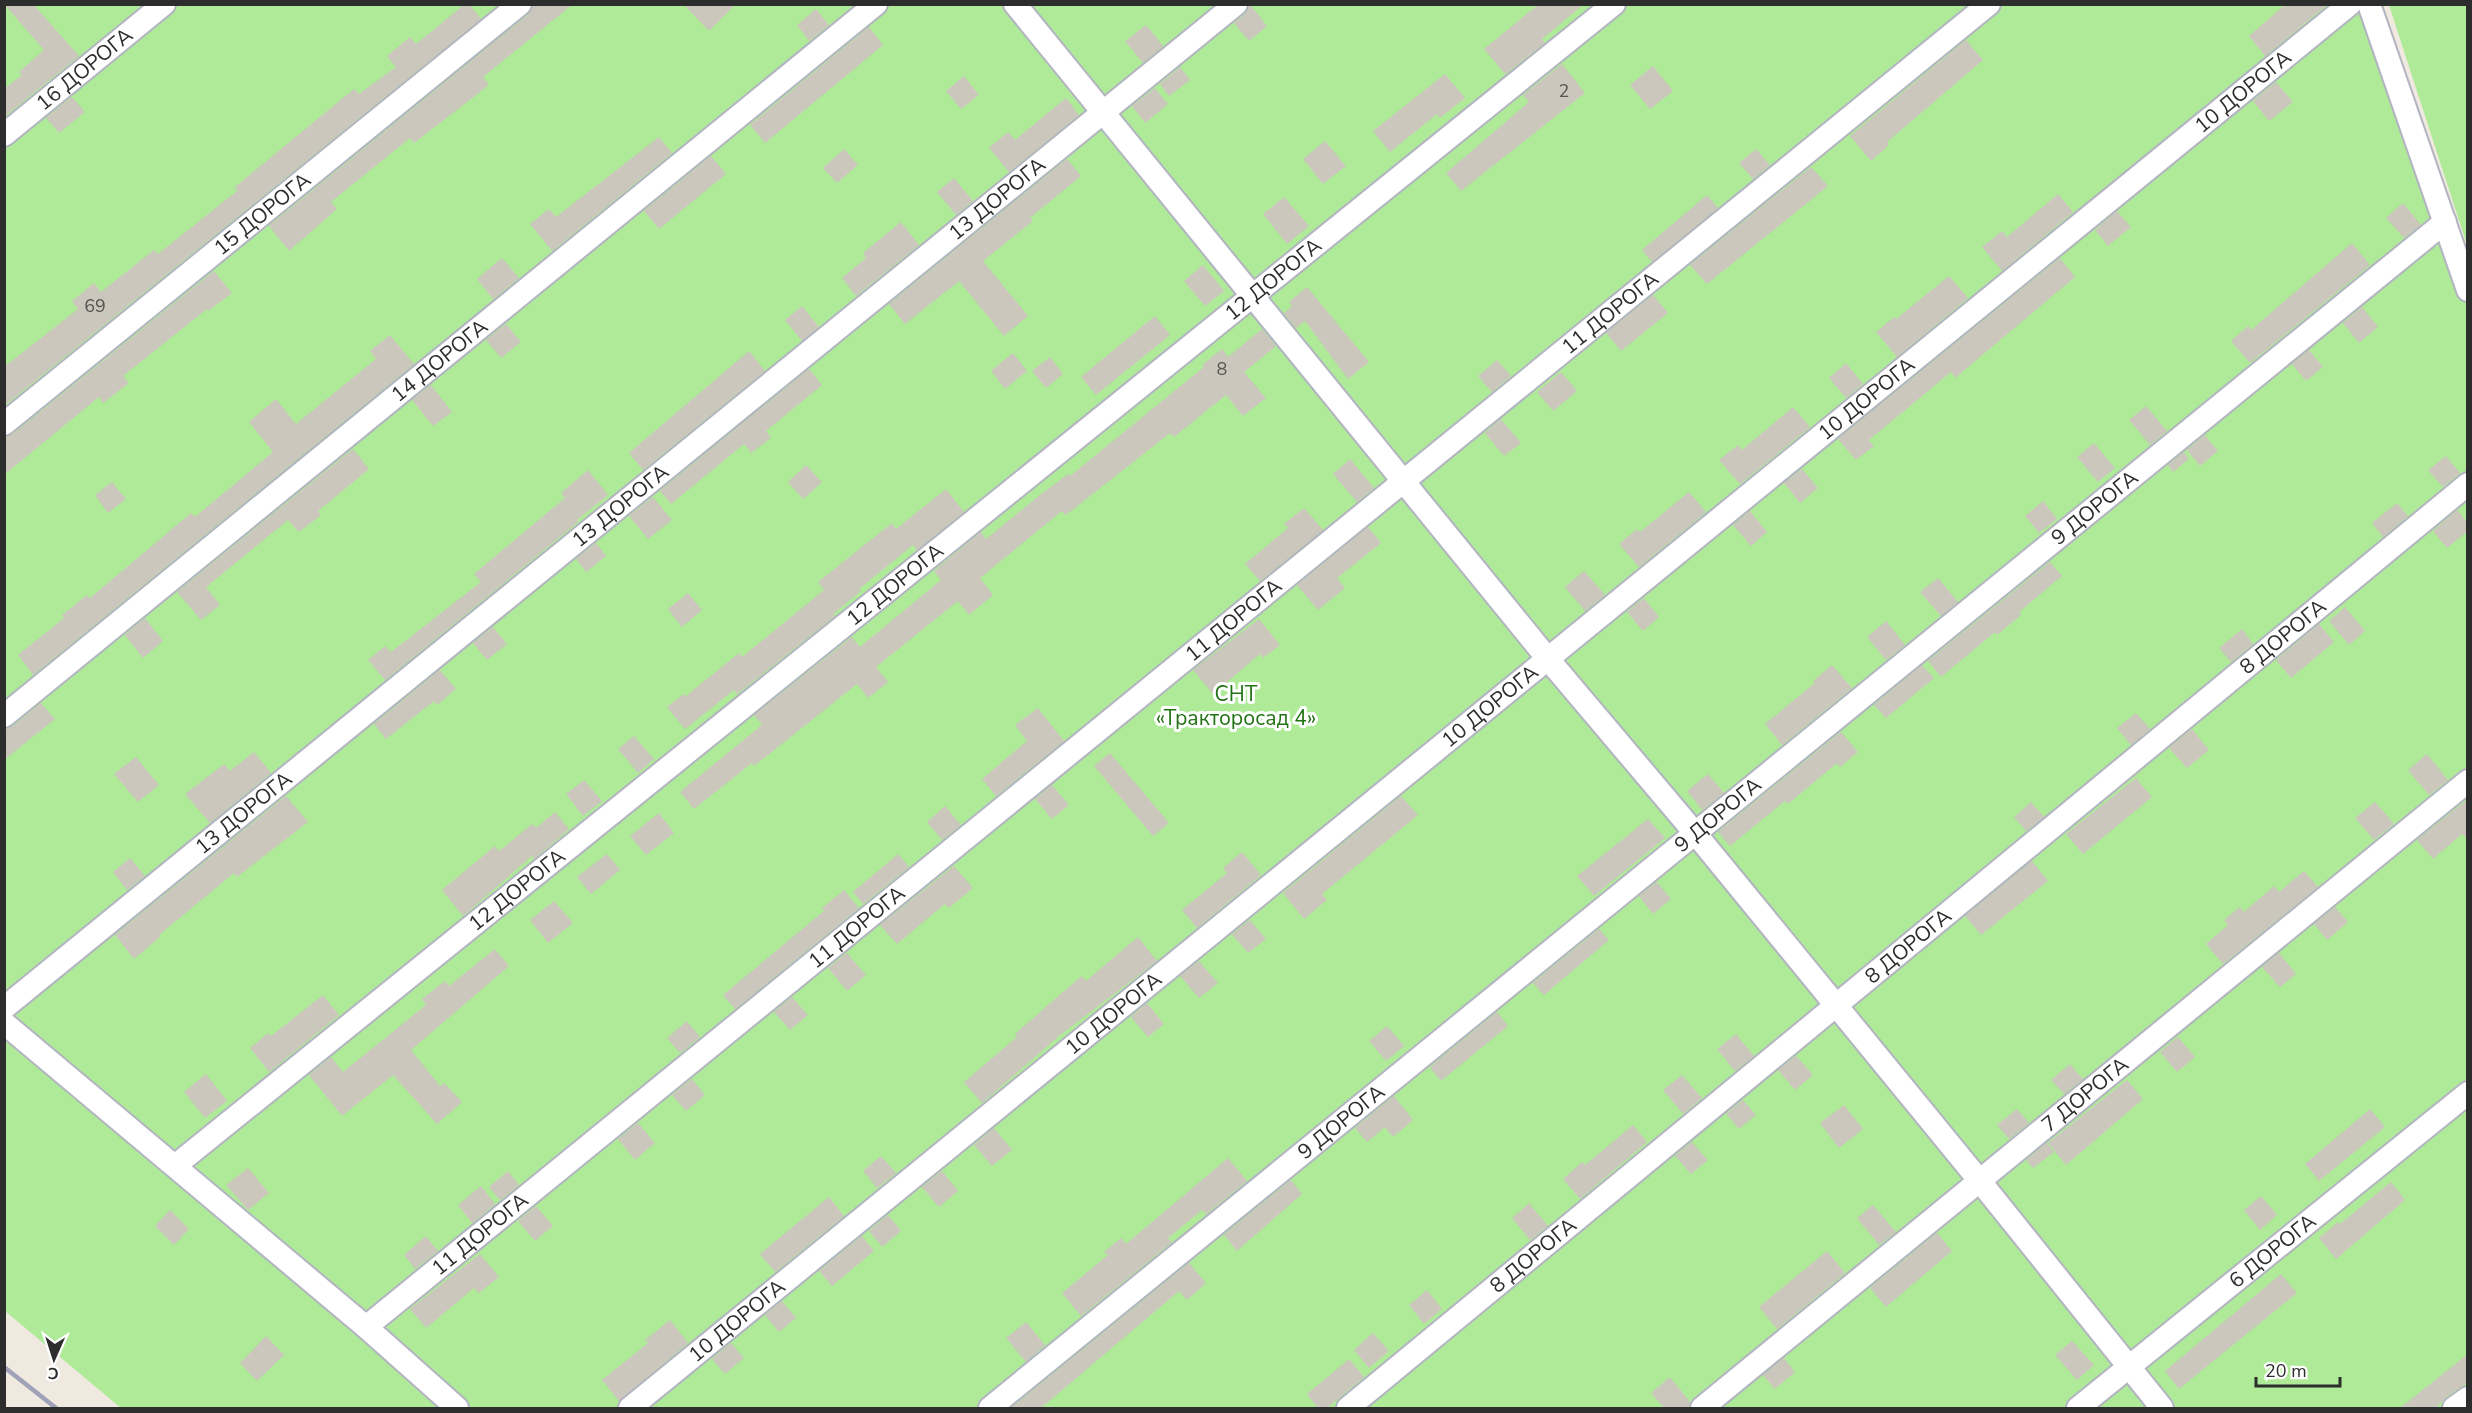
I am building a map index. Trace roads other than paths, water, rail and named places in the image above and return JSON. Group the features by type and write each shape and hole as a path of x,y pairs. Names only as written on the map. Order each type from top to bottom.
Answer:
{"street":[{"name":"16 ДОРОГА","path":"4,135 164,4"},
{"name":"15 ДОРОГА","path":"4,424 519,4"},
{"name":"14 ДОРОГА","path":"4,716 876,4"},
{"path":"1015,4 1548,659 1695,833 1835,1007 1979,1180 2162,1408"},
{"name":"13 ДОРОГА","path":"4,1008 1236,4"},
{"name":"12 ДОРОГА","path":"176,1165 1255,297 1614,4"},
{"name":"11 ДОРОГА","path":"366,1327 1989,4"},
{"name":"10 ДОРОГА","path":"630,1408 2350,4"},
{"path":"2369,4 2468,290"},
{"name":"9 ДОРОГА","path":"990,1408 2445,222"},
{"name":"8 ДОРОГА","path":"1348,1408 2468,484"},
{"name":"7 ДОРОГА","path":"1702,1408 2468,781"},
{"path":"4,1023 176,1165 458,1408"},
{"name":"6 ДОРОГА","path":"2078,1408 2468,1093"},
{"path":"2454,1408 2468,1398"}],"railway":[{"path":"4,1367 56,1408"}],"park label":[{"name":"СНТ «Тракторосад 4»","path":"1236,706"}]}
